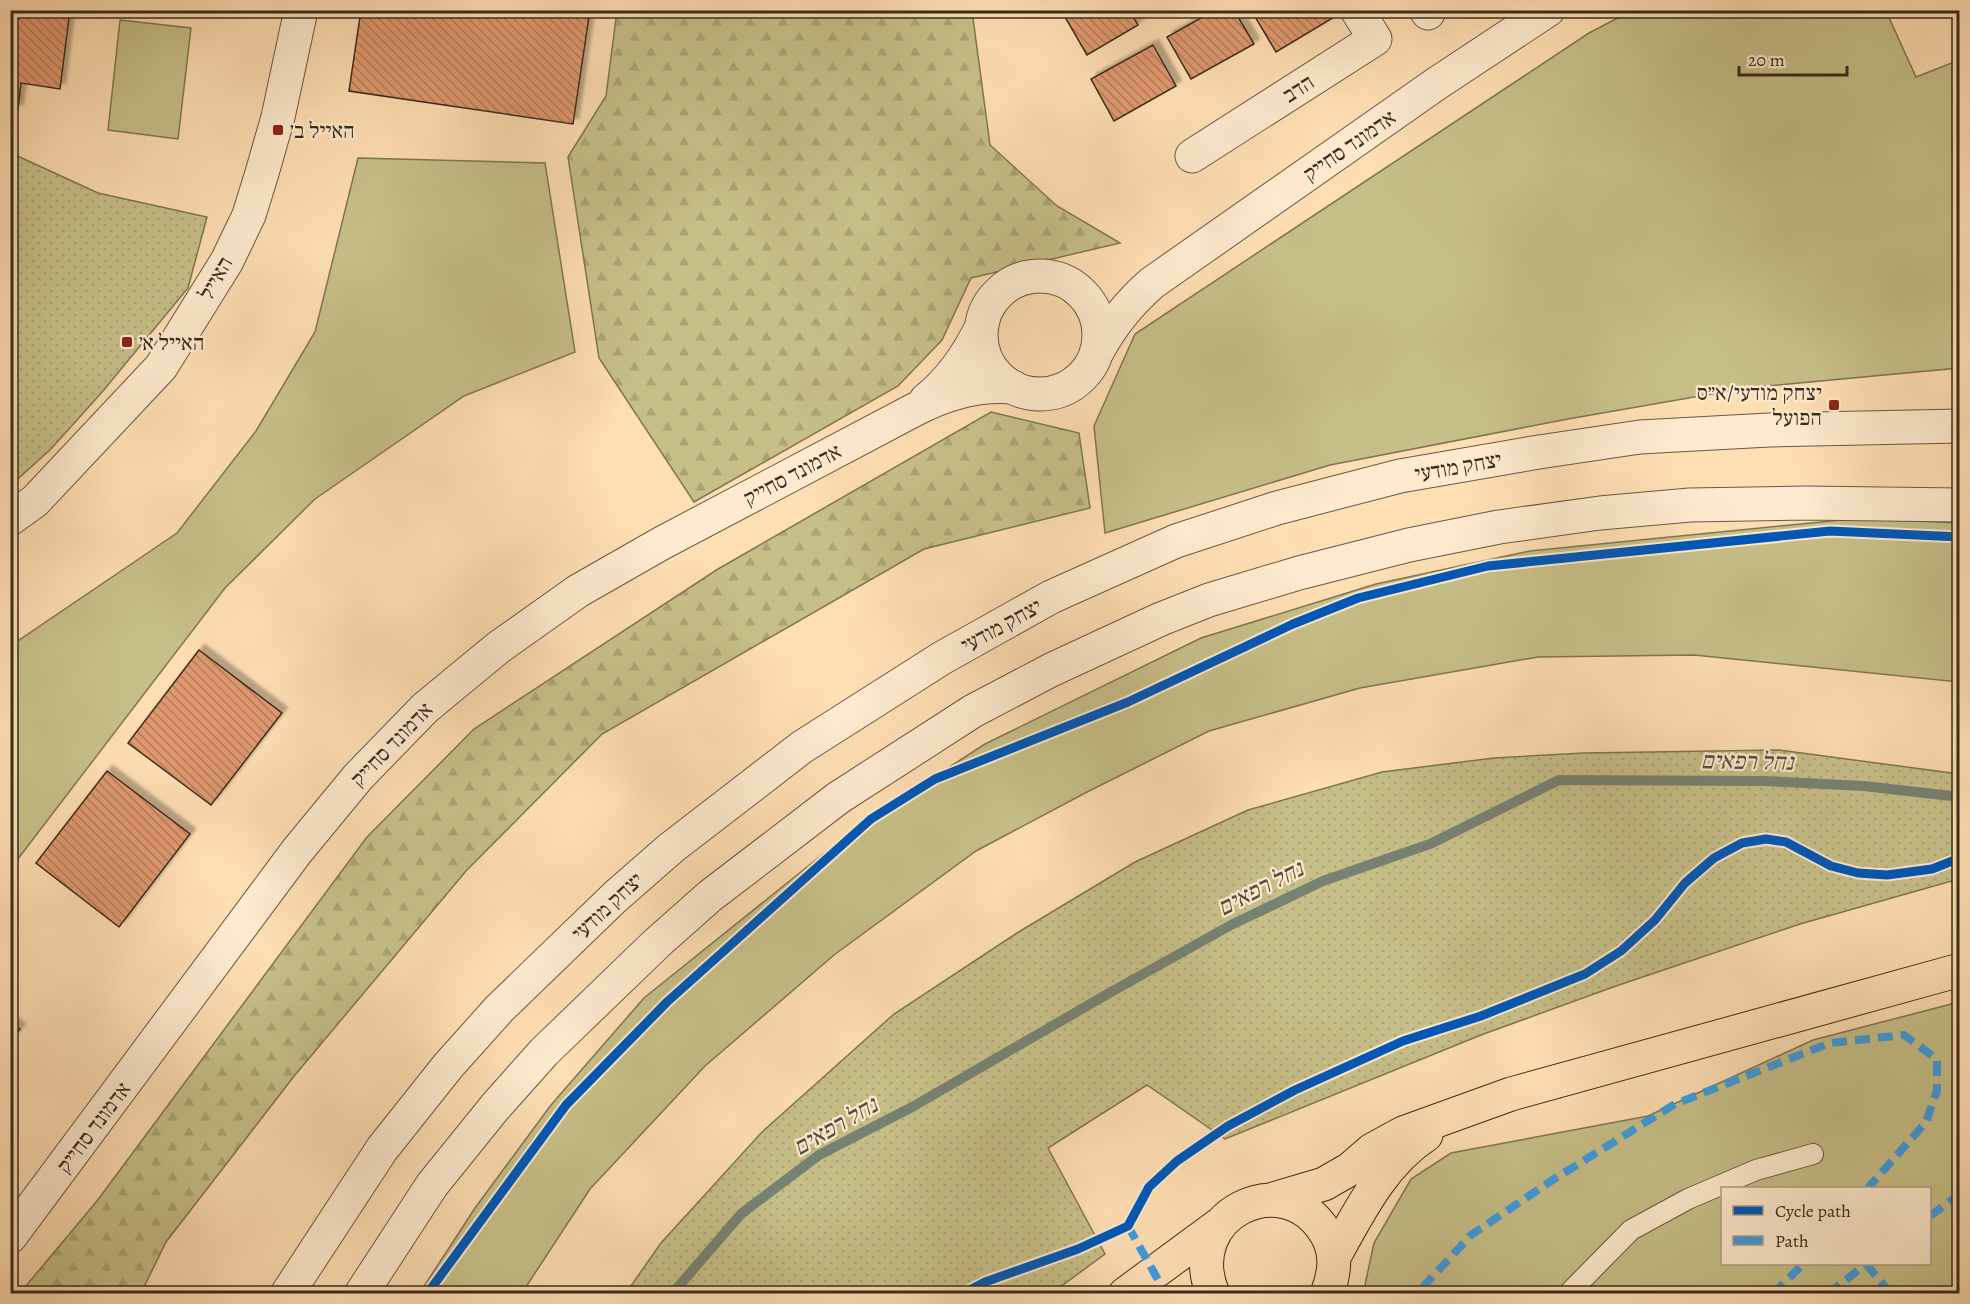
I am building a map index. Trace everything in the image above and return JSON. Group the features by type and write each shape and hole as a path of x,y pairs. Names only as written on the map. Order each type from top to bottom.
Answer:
{"main road":[{"path":"1125,1293 1220,1224 1234,1211 1251,1203 1270,1200 1324,1184 1350,1169 1372,1150 1403,1133 1511,1094 1959,970"},
{"path":"1332,1280 1363,1205 1381,1178 1410,1146 1461,1113"},
{"path":"1270,1200 1288,1203 1305,1210 1320,1223 1329,1239 1332,1280"},
{"path":"1213,1293 1207,1279 1206,1258 1210,1240 1220,1224"}],"street":[{"name":"האייל","path":"10,519 42,493 161,367 227,261 249,215 262,173 278,117 301,10"},
{"name":"הדב","path":"1192,156 1375,39 1357,10"},
{"name":"אדמונד סחייק","path":"1096,354 1124,312 1152,284 1436,84 1548,10"},
{"path":"1030,277 1050,277 1067,283 1082,294 1093,308 1096,317 1100,336 1093,362 1082,377 1059,391 1030,393 1013,387 998,377 981,345 981,326 992,300 1013,283 1030,277"},
{"name":"אדמונד סחייק","path":"1067,283 1107,291 1152,284"},
{"name":"אדמונד סחייק","path":"914,410 953,374 966,356 981,326"},
{"name":"אדמונד סחייק","path":"10,1238 297,851 358,777 425,708 491,653 538,618 578,591 662,543 914,410 951,393 991,386 1013,387"},
{"name":"יצחק מודעי","path":"287,1293 382,1149 448,1066 499,1009 615,897 671,848 802,747 942,658 1051,597 1176,541 1277,508 1400,476 1640,437 1769,430 1959,426"},
{"path":"361,1293 432,1185 495,1107 544,1052 657,943 710,896 838,798 973,711 1051,670 1161,619 1209,600 1299,573 1409,545 1499,527 1600,513 1690,505 1807,503 1959,505"}],"lane":[{"path":"1568,1293 1631,1230 1688,1199 1727,1182 1756,1170 1812,1154"}],"green space":[{"path":"1633,10 1886,11 1916,77 1959,60 1959,368 1746,388 1568,419 1330,465 1105,533 1094,426 1135,334 1589,33"},
{"path":"617,11 972,11 990,145 1057,206 1120,243 971,278 942,340 898,386 694,502 599,358 568,157 606,96"},
{"path":"120,20 191,28 178,139 108,130"},
{"path":"11,153 98,193 207,217 188,288 103,391 51,449 11,485"},
{"path":"358,158 545,163 575,352 464,396 315,499 225,588 11,868 11,642 19,640 177,533 256,431 315,332"},
{"path":"991,412 1079,433 1090,508 924,549 602,734 466,871 295,1075 166,1242 141,1293 20,1293 97,1201 367,837 474,729 718,569"},
{"path":"1861,518 1959,523 1959,682 1694,655 1538,657 1360,688 1209,731 976,851 834,955 705,1066 590,1189 522,1293 419,1294 475,1208 551,1105 644,998 858,826 985,744 1201,638 1376,584 1530,551"},
{"path":"1779,750 1959,774 1959,879 1800,924 1616,986 1481,1035 1225,1139 1147,1085 1048,1148 1105,1254 1052,1293 626,1293 661,1243 762,1132 894,1014 1017,933 1135,862 1248,810 1382,772 1494,758 1584,753"},
{"path":"1959,1002 1959,1293 1363,1294 1374,1243 1411,1179 1451,1153 1648,1116 1813,1040"}],"building":[{"path":"10,10 70,10 60,89 21,83 18,110 10,109"},
{"path":"361,10 590,10 573,124 349,91"},
{"path":"1061,10 1129,10 1138,25 1087,55"},
{"path":"1215,10 1234,10 1254,44 1191,79 1167,37"},
{"path":"1251,10 1346,10 1276,52"},
{"path":"1153,45 1176,86 1114,121 1091,79"},
{"path":"199,650 282,713 211,805 128,743"},
{"path":"107,771 190,834 119,927 36,863"},
{"path":"10,1021 20,1029 10,1041"}],"waterway":[{"name":"נחל רפאים","path":"672,1294 741,1214 819,1155 914,1106 1231,925 1323,881 1430,844 1559,780 1764,781 1864,786 1960,797"}],"marked path":[{"path":"1400,1294 1423,1287 1471,1235 1551,1181 1675,1104 1830,1043 1904,1035 1937,1059 1937,1091 1926,1122 1869,1187"},
{"path":"1931,1215 1960,1194"},
{"path":"1128,1226 1166,1294"},
{"path":"1773,1294 1802,1265"},
{"path":"1828,1294 1865,1265"},
{"path":"1867,1265 1891,1294"}],"cycle path":[{"path":"427,1294 566,1105 667,1002 871,819 935,779 1128,702 1293,624 1358,598 1488,566 1830,531 1960,537"},
{"path":"962,1294 985,1282 1078,1249 1128,1226 1149,1187 1177,1161 1228,1126 1295,1090 1403,1041 1481,1016 1585,974 1621,951 1655,920 1685,883 1714,858 1742,843 1766,839 1786,842 1831,866 1858,873 1887,875 1932,869 1960,858"}],"place":[{"name":"האייל ב׳","path":"278,130"},
{"name":"האייל א׳","path":"127,342"},
{"name":"יצחק מודעי/א״ס הפועל","path":"1834,405"}]}
